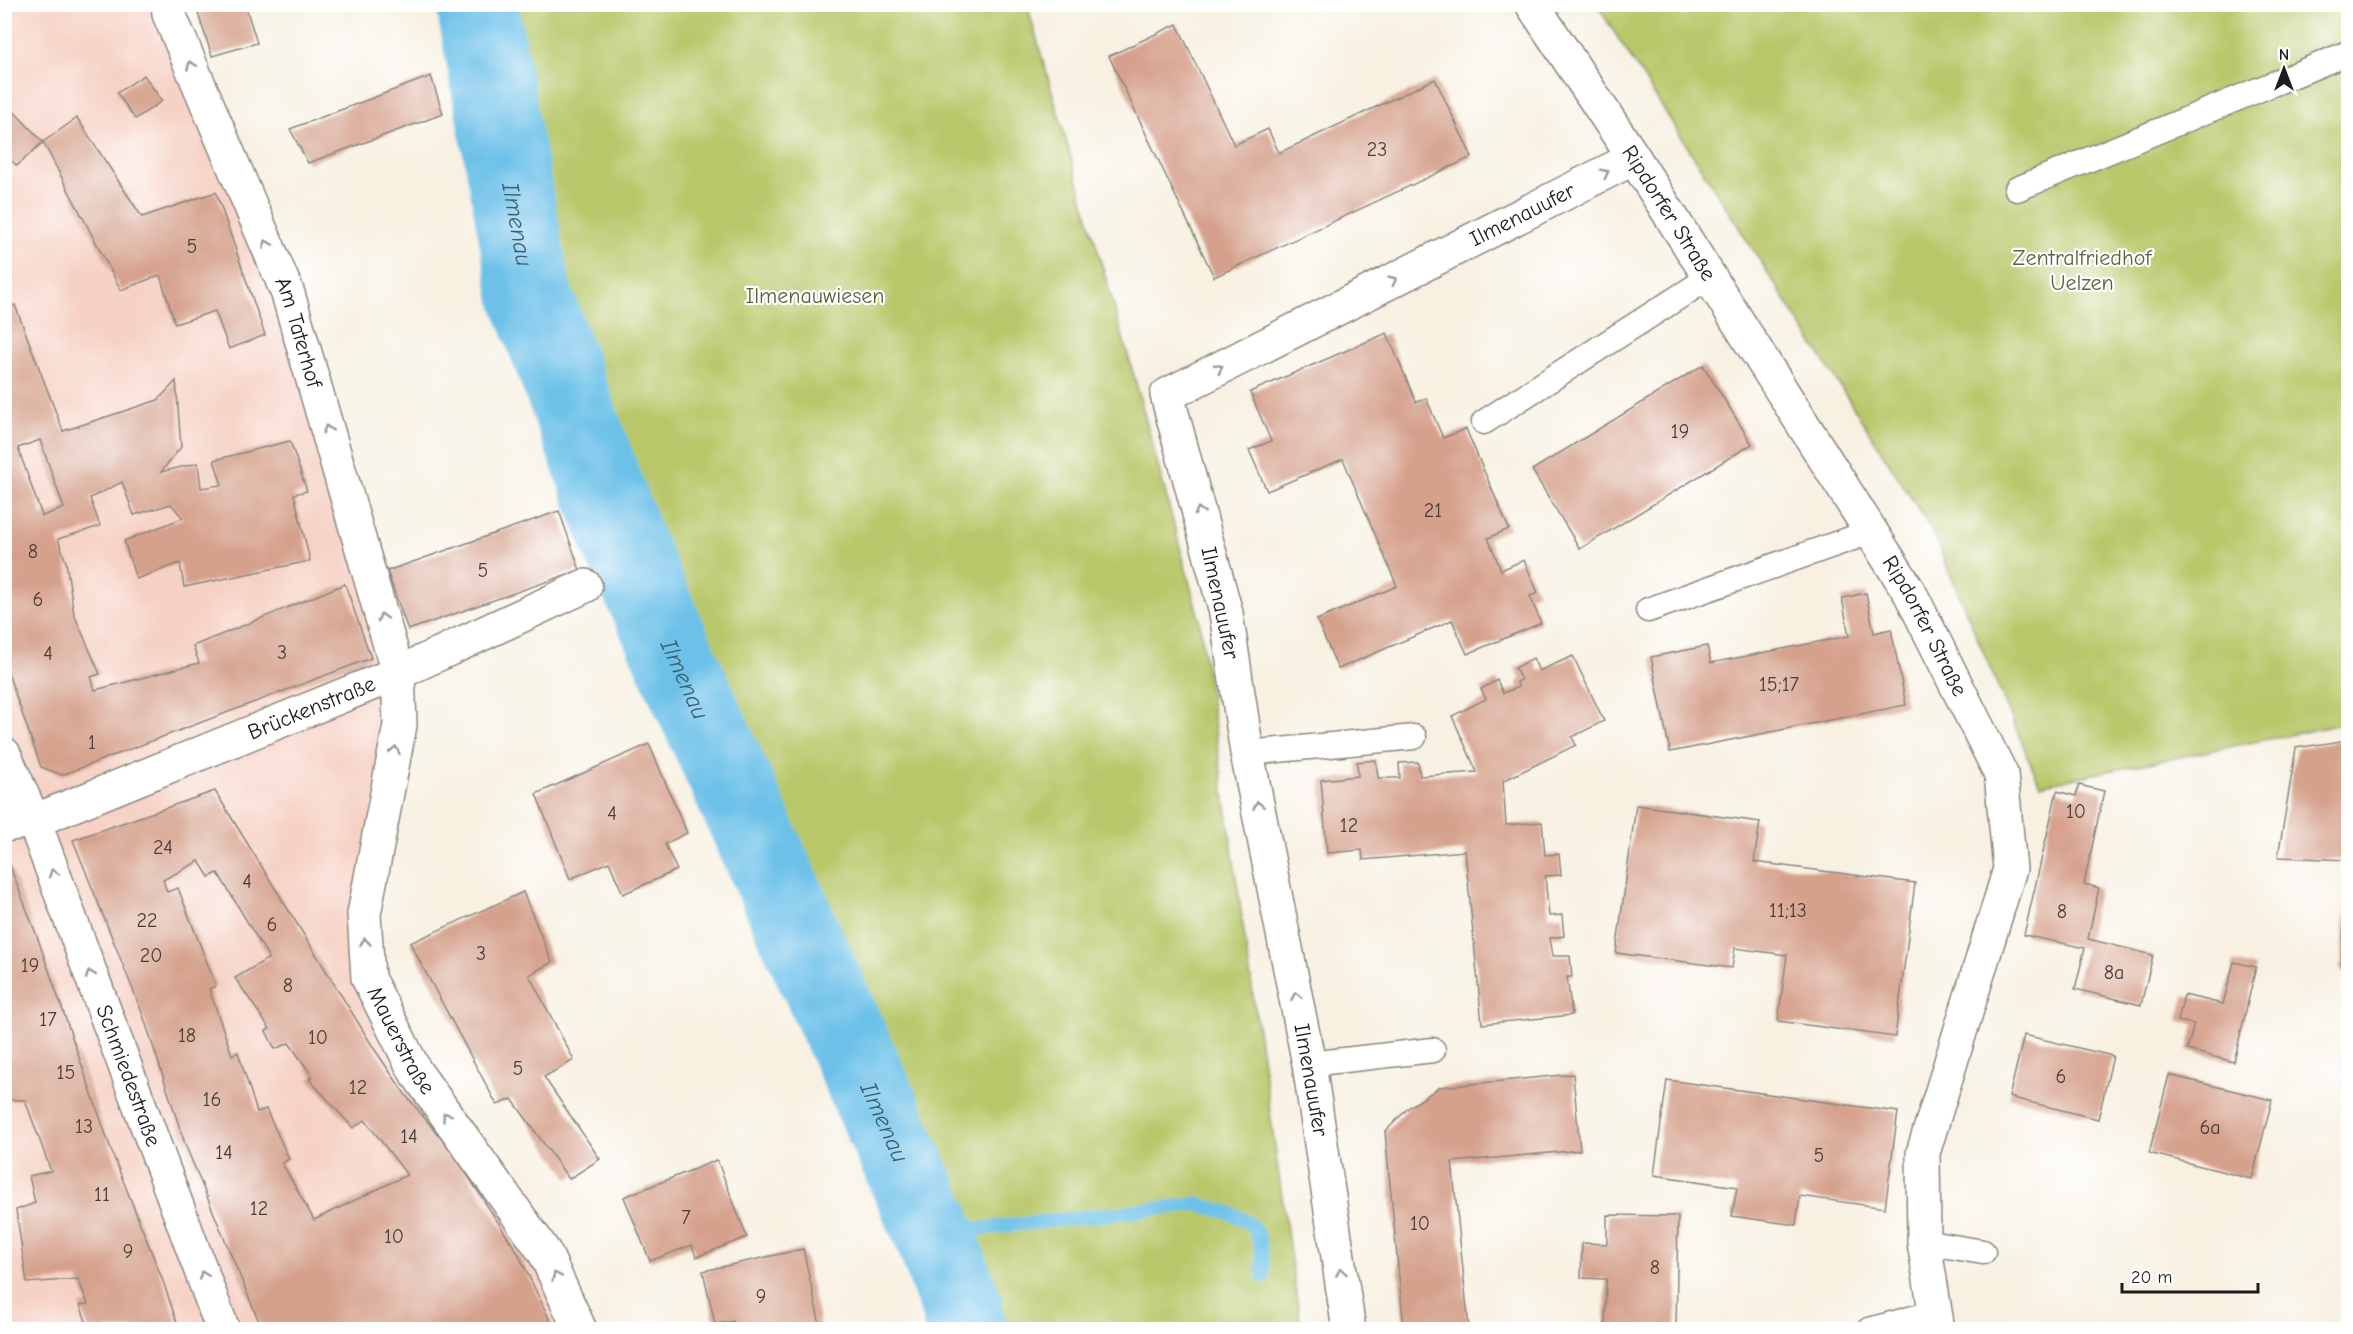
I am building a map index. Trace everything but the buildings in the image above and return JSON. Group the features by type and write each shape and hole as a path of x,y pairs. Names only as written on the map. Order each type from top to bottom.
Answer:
{"street":[{"name":"Am Taterhof","path":"168,4 169,14 288,294 398,673"},
{"name":"Ripdorfer Straße","path":"1532,4 1634,158 1910,593 2001,774 2010,870 1923,1153 1924,1242 1936,1321"},
{"name":"Ilmenauufer","path":"1349,1329 1309,1064 1247,753 1226,613 1167,395 1634,158"},
{"name":"Brückenstraße","path":"19,823 398,673 585,586"},
{"name":"Mauerstraße","path":"398,673 400,725 364,914 368,978 414,1071 545,1253 580,1329"},
{"name":"Schmiedestraße","path":"4,754 19,823 223,1329"}],"lane":[{"path":"2017,189 2349,53"},
{"path":"1484,422 1710,277"},
{"path":"1648,610 1870,532"},
{"path":"1247,753 1414,737"},
{"path":"1309,1064 1433,1050"},
{"path":"1924,1242 1983,1252"},
{"path":"1869,1329 1936,1321"}],"shaded area":[{"path":"5,5 157,5 283,302 392,696 348,954 402,1064 538,1261 565,1329 5,1330"}],"green space":[{"name":"Ilmenauwiesen","path":"477,5 1027,5 1134,376 1199,618 1301,1329 929,1329 916,1273 613,593 506,261 488,56"},
{"name":"Zentralfriedhof Uelzen","path":"1597,5 2348,5 2348,723 2040,785 1931,529"}],"waterway":[{"name":"Ilmenau","path":"477,4 530,292 622,540 935,1234 962,1308 966,1330"},
{"path":"935,1234 1197,1204 1243,1219 1254,1229 1261,1246 1263,1277"}]}
